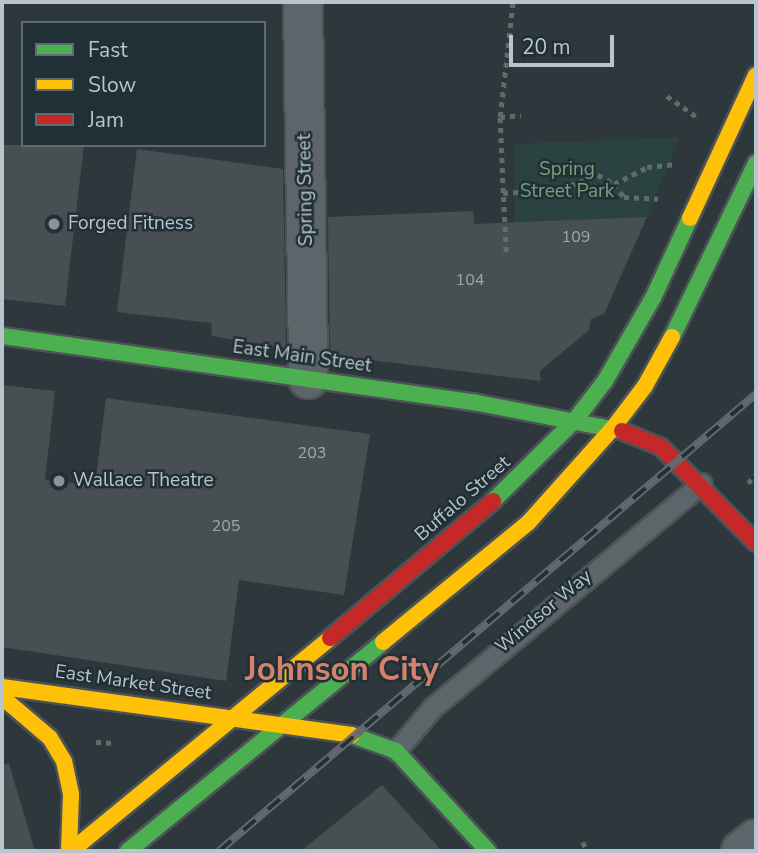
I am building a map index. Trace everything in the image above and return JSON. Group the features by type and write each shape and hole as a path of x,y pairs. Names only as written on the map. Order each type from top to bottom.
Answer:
{"street":[{"name":"Spring Street","path":"303,2 308,379"},
{"name":"Buffalo Street","path":"70,851 481,513 575,420 623,351 698,204 756,75"},
{"path":"128,851 528,523 613,428 679,327 756,163"},
{"name":"East Main Street","path":"2,336 308,379 613,428 653,441 702,484 756,543"},
{"name":"East Market Street","path":"2,687 366,737 396,751"},
{"path":"2,697 33,721 64,761 72,803 70,851"},
{"path":"396,751 488,851"},
{"path":"741,851 756,839"}],"lane":[{"name":"Windsor Way","path":"396,751 432,708 702,484"}],"path":[{"path":"506,252 500,117 513,2"},
{"path":"500,117 521,115"},
{"path":"614,184 646,167 673,164 712,172"},
{"path":"503,193 561,189 598,176 614,184 624,197 639,201 698,204"},
{"path":"583,842 587,851"}],"green space":[{"name":"Spring Street Park","path":"680,137 647,217 515,223 514,144"}],"building":[{"path":"2,145 84,147 65,306 2,299"},
{"path":"137,149 283,169 286,348 212,336 211,323 117,312"},
{"path":"473,211 474,224 647,217 604,314 591,319 589,330 540,371 541,381 330,355 328,217"},
{"path":"2,385 55,391 45,480 95,486 106,398 370,434 344,595 239,580 226,681 2,647"},
{"path":"9,764 35,851 2,851 2,765"},
{"path":"382,785 442,851 301,851"}],"railway":[{"path":"219,851 756,394"}],"traffic: fast":[{"path":"672,337 756,163"},
{"path":"493,501 575,420 605,381 653,298 690,218"},
{"path":"2,336 473,402 622,431"},
{"path":"128,851 383,642"},
{"path":"352,735 396,751 488,851"}],"traffic: slow":[{"path":"690,218 756,75"},
{"path":"383,642 528,523 613,428 645,386 672,337"},
{"path":"71,851 330,638"},
{"path":"2,687 352,735"},
{"path":"2,697 50,738 64,761 71,794 69,851"}],"traffic: jam":[{"path":"622,431 661,447 756,543"},
{"path":"330,638 493,501"}],"place":[{"name":"Forged Fitness","path":"54,224"},
{"name":"Wallace Theatre","path":"59,481"}],"district":[{"name":"Johnson City","path":"342,670"}]}
